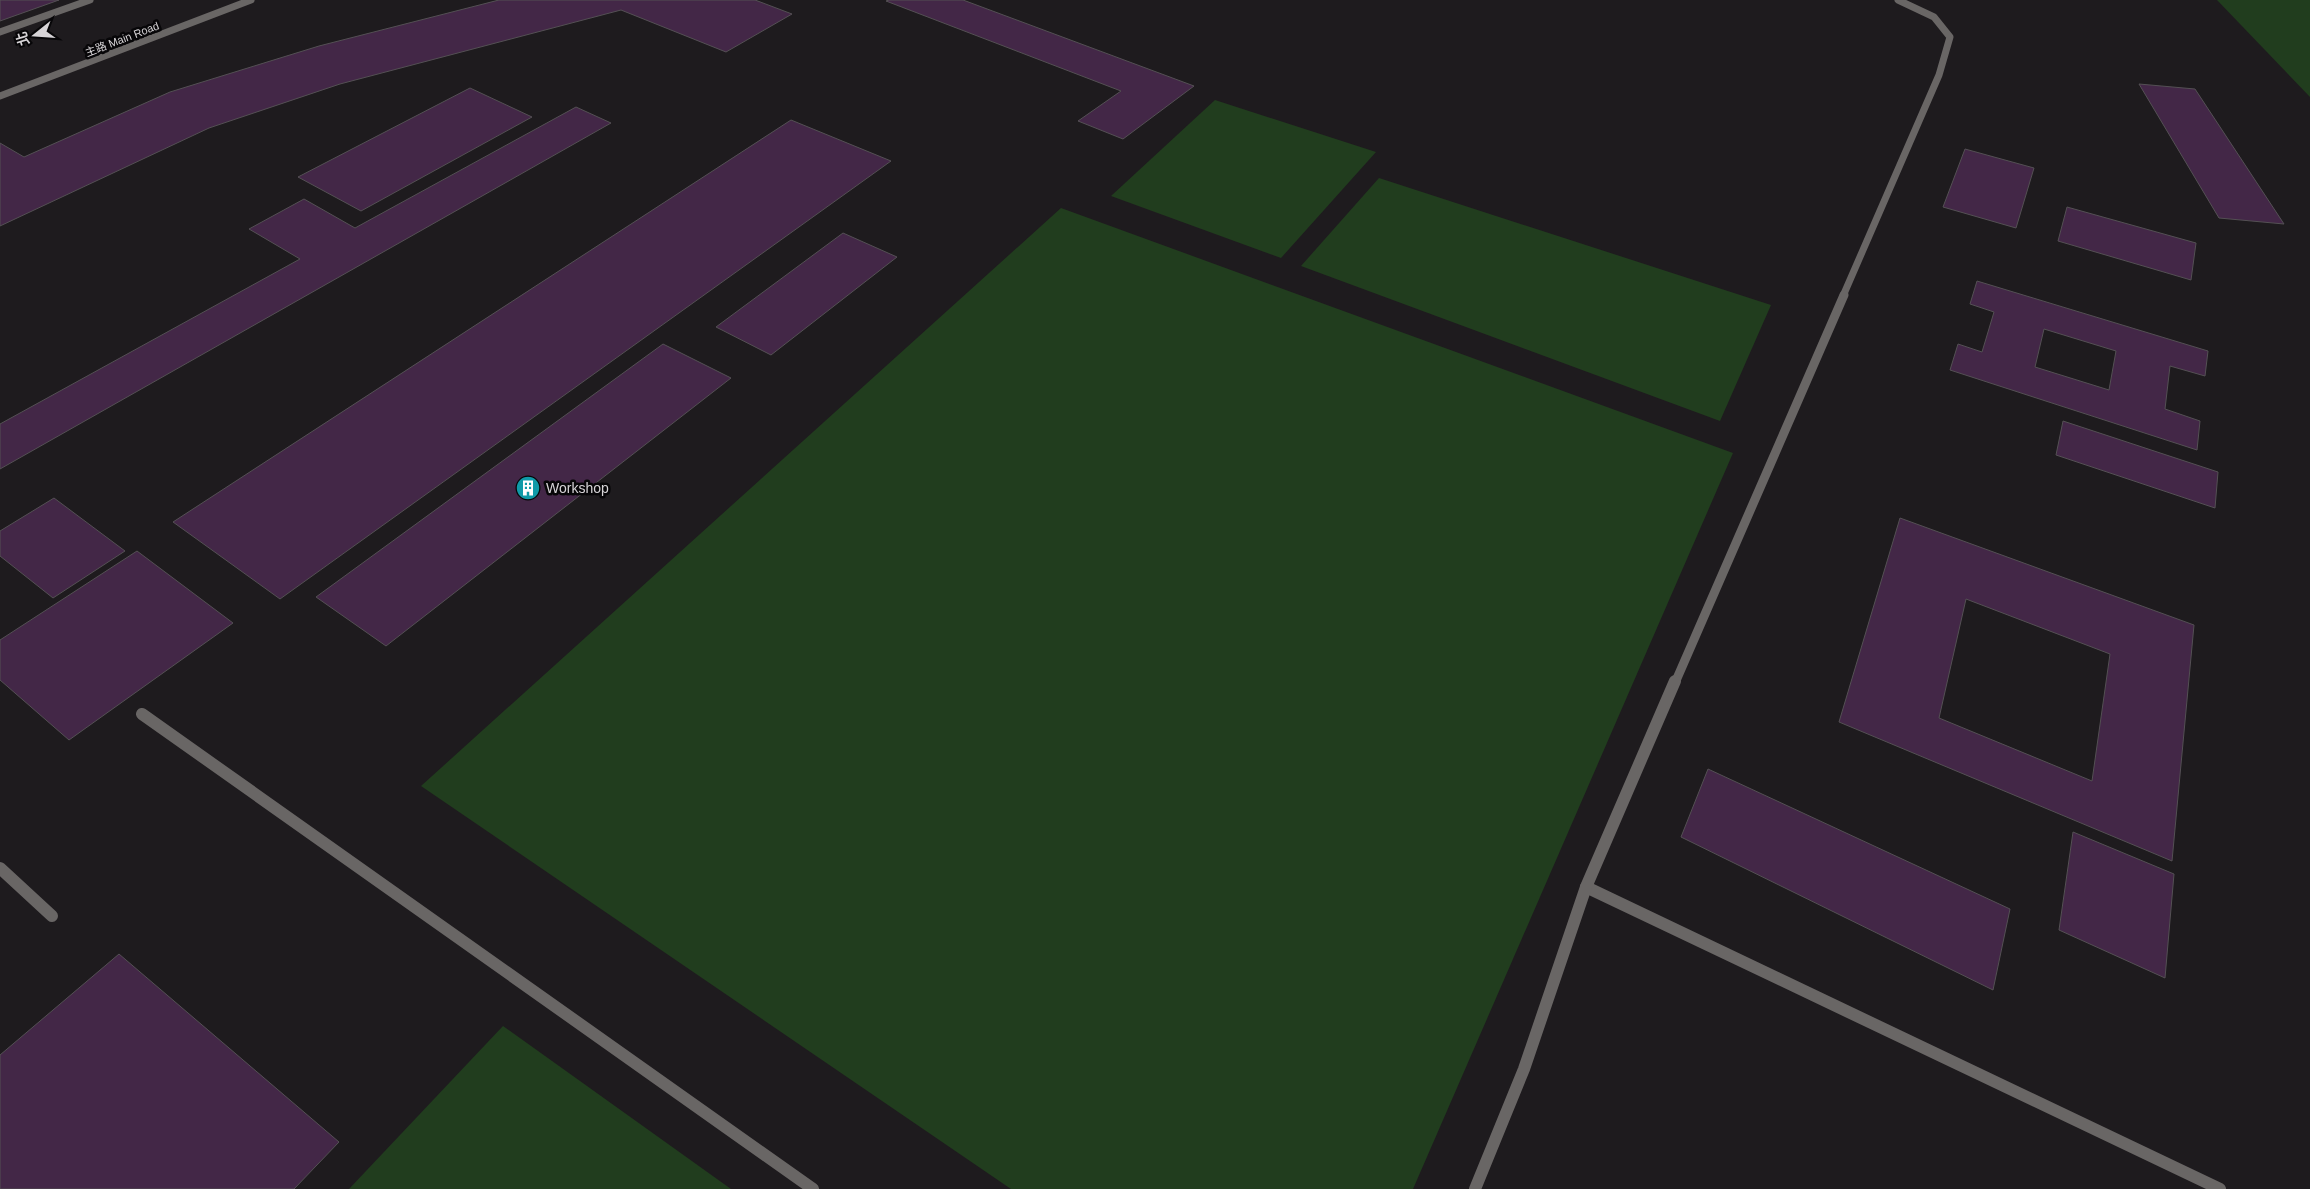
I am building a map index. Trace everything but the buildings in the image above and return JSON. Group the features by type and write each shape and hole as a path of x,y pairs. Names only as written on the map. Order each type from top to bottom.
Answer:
{"lane":[{"path":"0,32 90,0"},
{"name":"主路 Main Road","path":"0,96 251,0"},
{"path":"1475,1189 1524,1069 1586,887 1939,75 1950,37 1942,22 1925,10 1898,0"},
{"path":"1917,0 1925,10"},
{"path":"142,714 813,1189"},
{"path":"0,868 52,916"},
{"path":"1586,887 2220,1189"}],"green space":[{"path":"2217,0 2310,0 2310,97"},
{"path":"1215,100 1376,152 1281,258 1111,196"},
{"path":"1379,178 1771,305 1720,421 1301,266"},
{"path":"1061,208 1733,453 1413,1189 1011,1189 421,786"},
{"path":"503,1026 731,1189 349,1189"}],"place":[{"name":"Workshop","path":"528,488"}]}
